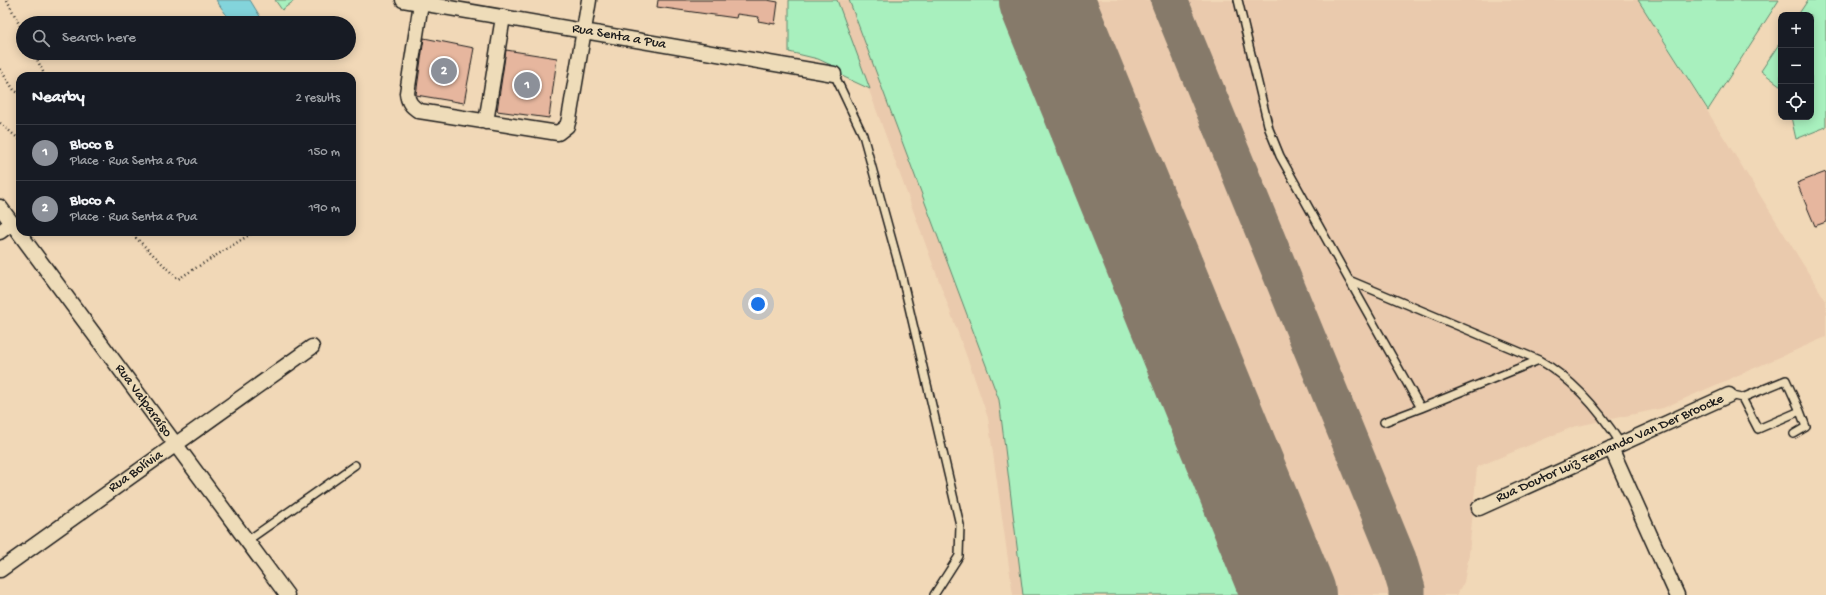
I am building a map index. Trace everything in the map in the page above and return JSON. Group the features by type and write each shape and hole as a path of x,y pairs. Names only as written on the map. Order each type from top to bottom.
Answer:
{"street":[{"name":"Rua Senta a Pua","path":"403,0 834,74"},
{"path":"421,3 407,93 408,101 412,107 419,111 552,133 562,131 567,126 569,119 589,0"},
{"path":"486,122 503,17"},
{"name":"Rua Valparaíso","path":"0,207 16,228"},
{"path":"0,232 12,223"},
{"name":"Rua Valparaíso","path":"22,236 287,595"},
{"name":"Rua Bolívia","path":"0,570 312,347"},
{"name":"Rua Doutor Luiz Fernando Van Der Broocke","path":"1479,508 1616,446 1735,396"},
{"path":"1616,446 1677,595"}],"lane":[{"path":"1238,0 1269,129 1274,142 1284,163 1421,408"},
{"path":"834,74 863,135 901,273 960,525 959,556 934,595"},
{"path":"1349,280 1539,360 1564,376 1606,420 1616,446"},
{"path":"1384,422 1539,360"},
{"name":"Rua Doutor Luiz Fernando Van Der Broocke","path":"1735,396 1786,380 1800,411"},
{"path":"1735,396 1758,429 1800,411 1806,427 1794,434"},
{"path":"247,541 355,465"}],"path":[{"path":"7,0 16,18"},
{"path":"37,60 43,72"},
{"path":"0,69 16,91"},
{"path":"0,123 16,137"},
{"path":"134,236 178,279 248,236"}],"shaded area":[{"path":"836,0 1638,0 1826,301 1826,337 1663,408 1573,427 1477,467 1469,554 1464,582 1457,595 1013,595 988,418"}],"green space":[{"path":"275,0 295,0 282,10"},
{"path":"789,0 837,0 870,89 844,77 833,66 818,59 789,52"},
{"path":"849,0 1005,0 1245,595 1023,595 999,400"},
{"path":"1638,0 1779,0 1708,110"},
{"path":"1808,0 1826,0 1826,127 1796,139 1792,120 1814,120 1814,12 1800,12"},
{"path":"1778,46 1778,84 1761,71"}],"water":[{"path":"216,0 250,0 260,16 227,16"}],"building":[{"path":"658,0 767,0 778,2 775,24 758,21 759,17 737,14 736,18 657,7"},
{"path":"424,38 474,48 464,103 416,95"},
{"path":"506,50 557,58 549,118 497,111"},
{"path":"1826,172 1826,222 1815,226 1797,183"}],"taxiway":[{"path":"1169,0 1398,559 1407,589 1407,595"}],"runway":[{"path":"1046,0 1289,595"}],"place":[{"name":"Bloco A","path":"444,71"},
{"name":"Bloco B","path":"527,85"}]}
